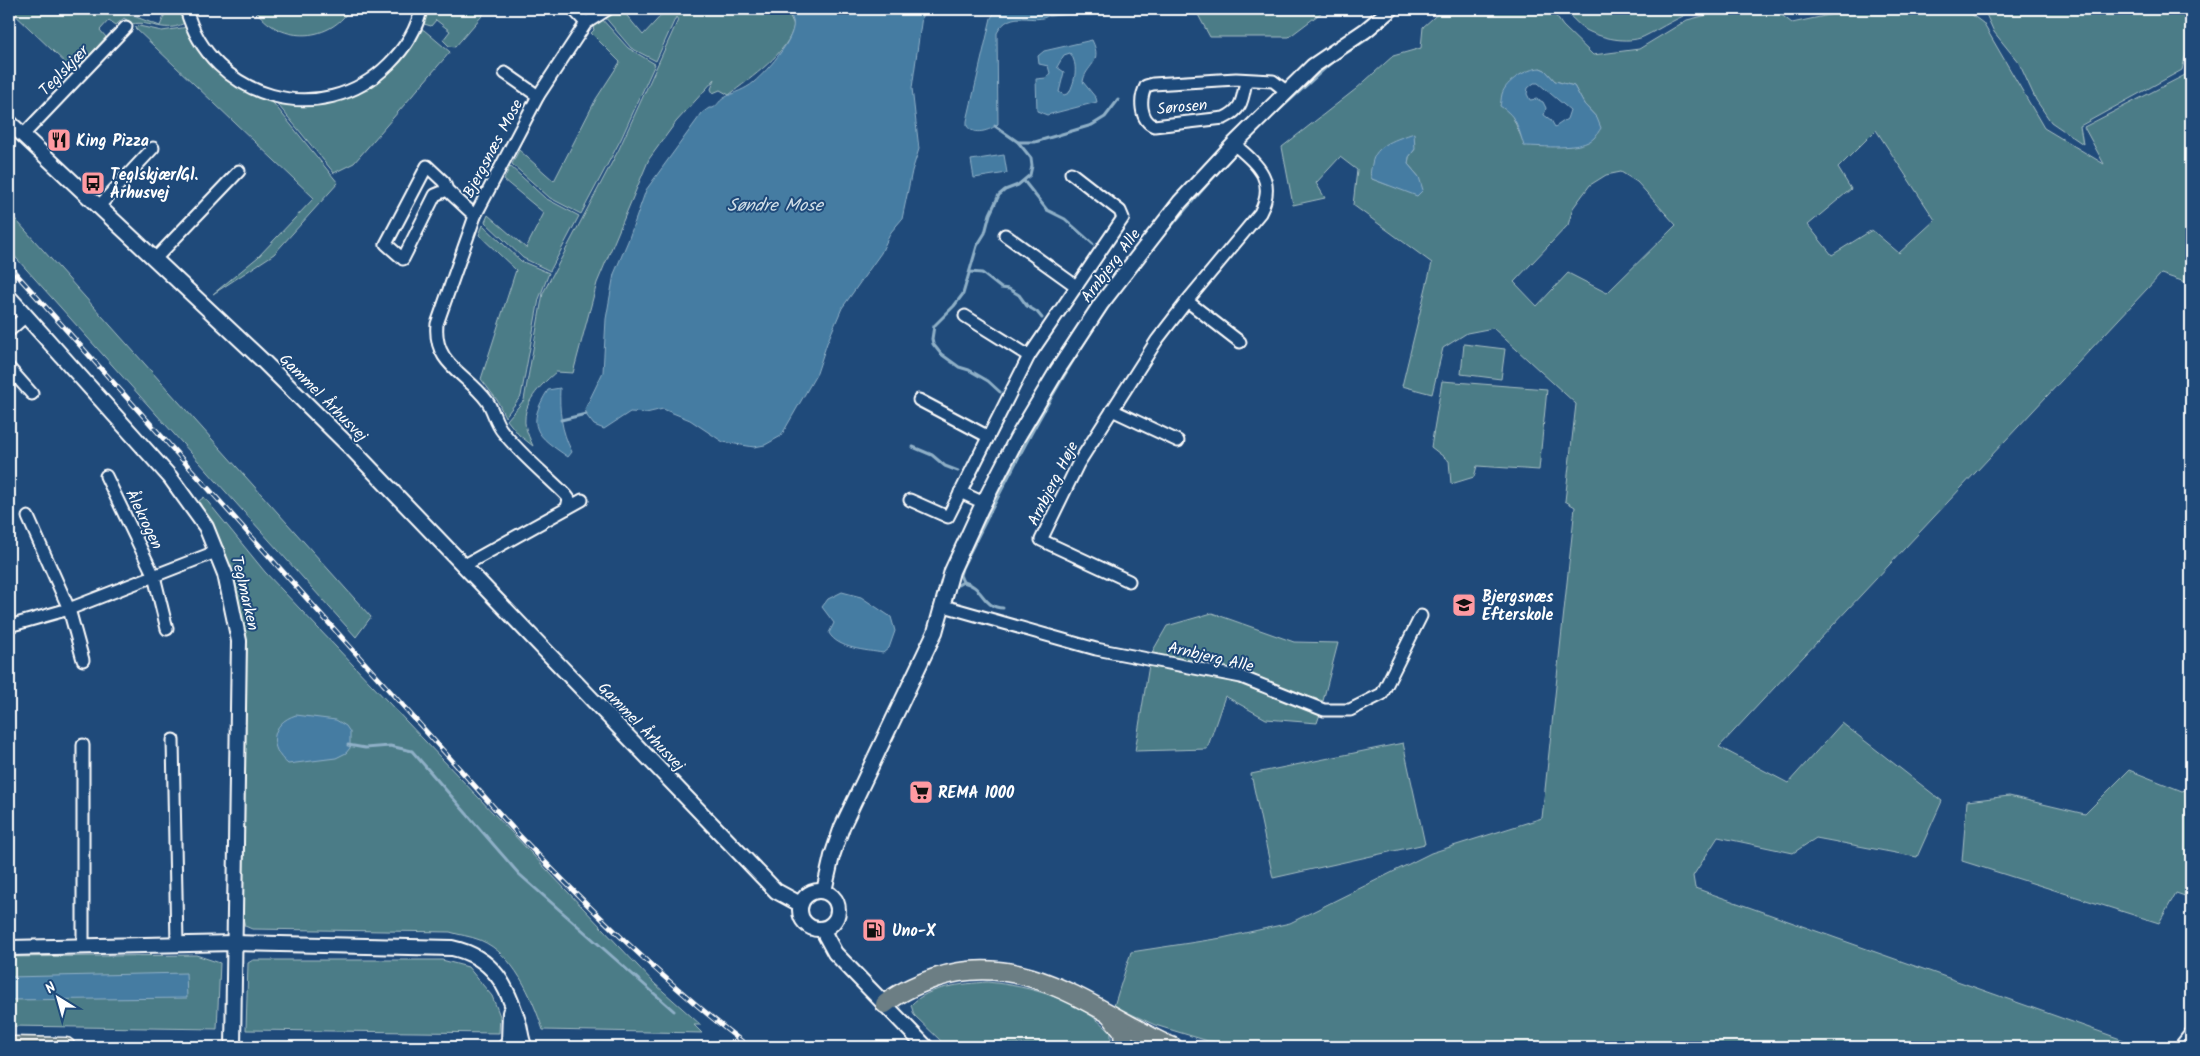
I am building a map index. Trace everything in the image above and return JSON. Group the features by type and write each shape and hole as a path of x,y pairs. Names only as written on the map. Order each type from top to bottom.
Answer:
{"main road":[{"path":"885,1004 892,997 947,974 988,970 1043,980 1071,992 1173,1047"},
{"path":"1111,1015 1122,1032 1124,1047"},
{"path":"9,1046 66,1047"}],"street":[{"path":"186,9 190,24 199,40 212,59 225,71 248,87 269,95 293,100 317,99 339,95 362,84 381,71 396,57 410,37 421,9"},
{"path":"573,9 586,23"},
{"name":"Bjergsnæs Mose","path":"567,508 569,499 566,494 503,432 487,402 446,361 438,348 436,335 437,324 475,216 538,96 586,23 608,9"},
{"name":"Arnbjerg Alle","path":"824,891 832,856 842,827 935,632 944,606 952,571 984,503 1022,429 1101,304 1180,202 1286,91 1314,66 1366,30 1391,9"},
{"name":"Teglskjær","path":"22,135 126,28"},
{"name":"Bjergsnæs Mose","path":"505,73 538,96"},
{"name":"Sørosen","path":"1246,81 1241,106 1234,114 1224,118 1154,126 1143,118 1142,93 1146,86 1153,84 1226,80 1273,81 1286,91"},
{"name":"Gammel Århusvej","path":"9,122 314,410 776,891 800,904"},
{"name":"Arnbjerg Høje","path":"1129,581 1041,540 1078,464 1157,340 1187,300 1260,213 1267,200 1268,189 1261,170 1234,144"},
{"path":"99,206 152,148"},
{"name":"Bjergsnæs Mose","path":"447,190 435,195 403,259 386,244 427,166 444,182 447,190 475,216"},
{"path":"155,259 239,171"},
{"path":"910,500 948,517 987,436 1029,356 1123,218 1120,211 1071,173"},
{"path":"1005,235 1076,286"},
{"name":"Teglmarken","path":"9,297 170,477 206,527 218,552 232,603 239,641 233,1047"},
{"path":"1187,300 1240,342"},
{"path":"9,331 26,316"},
{"path":"965,316 1029,356"},
{"path":"9,368 32,394"},
{"path":"920,400 987,436"},
{"path":"1112,410 1178,441"},
{"name":"Ålekrogen","path":"106,476 154,576 167,629"},
{"path":"960,492 984,503"},
{"path":"463,566 582,500"},
{"path":"28,517 69,609 82,660"},
{"name":"Ålekrogen","path":"9,626 69,609 218,552"},
{"name":"Arnbjerg Alle","path":"944,606 1096,649 1241,677 1324,710 1350,710 1382,694 1421,616"},
{"path":"173,740 177,944"},
{"path":"83,745 83,947"},
{"path":"824,891 833,897 838,913 832,923 822,929 816,929 806,924 800,915 800,904 809,893 824,891"},
{"path":"822,929 835,953 926,1047"},
{"path":"9,948 234,943 452,948 474,956 491,968 503,982 525,1047"},
{"path":"505,1047 508,1042 510,1026 510,999"},
{"path":"2180,1047 2191,1033"}],"green space":[{"path":"9,9 115,9 160,26 167,9 182,9 186,22 179,26 165,27 139,23 132,24 124,18 116,25 109,20 100,30 106,37 75,72"},
{"path":"255,9 350,9 341,20 329,29 302,35 276,28 264,20"},
{"path":"423,9 488,9 455,47 449,46 443,40 450,31 436,20 431,26 424,24 421,19"},
{"path":"613,9 618,9 621,13 623,11 643,35 667,9 777,10 789,14 794,25 791,35 777,55 729,95 720,90 713,93 711,89 715,79 676,122 649,159 597,283 573,373 556,372 540,387 528,405 525,422 533,446 519,435 507,420 524,400 543,293 619,149 678,20 676,17 656,61 631,48 604,16"},
{"path":"1195,9 1326,9 1289,37 1210,37"},
{"path":"1443,9 1551,9 1563,26 1593,55 1639,49 1687,20 1731,9 1775,10 1792,23 1857,9 1964,9 1983,23 2044,128 2104,164 2084,127 2185,75 2187,50 2182,70 2080,126 2083,144 2051,122 2036,100 2019,63 1994,32 1985,12 1993,9 2191,9 2191,284 2161,274 1719,747 1788,783 1842,723 1942,801 1917,857 1816,838 1793,853 1718,837 1693,876 1695,888 2143,1047 1279,1047 1208,1041 1155,1025 1114,1006 1131,952 1222,938 1290,923 1431,853 1542,818 1575,507 1565,501 1576,404 1493,328 1467,333 1443,348 1432,394 1402,386 1432,263 1353,205 1357,170 1340,157 1316,183 1325,198 1293,205 1282,147 1356,89 1393,56 1421,48 1423,27","holes":["1540,68 1545,70 1555,81 1574,86 1584,104 1597,118 1525,146 1511,113","1876,130 1935,220 1899,253 1872,230 1832,255 1808,225 1851,189 1838,168","1415,149 1409,157 1408,164 1419,177 1388,185 1372,179","1621,172 1637,182 1676,225 1607,293 1568,273 1537,306 1514,282 1568,225 1573,208 1590,185 1606,175"]},
{"path":"1563,9 1702,9 1678,18 1643,37 1622,40 1606,38 1586,30"},
{"path":"601,18 628,48 655,64 621,139 581,214 550,198 512,164 519,150 554,181 596,99 620,62 591,33 594,30 592,24"},
{"path":"139,26 162,31 188,27 197,44 270,99 338,183 274,254 213,294 258,257 314,198 135,28"},
{"path":"417,29 424,30 450,52 354,163 334,173 274,100 353,93"},
{"path":"510,166 545,198 579,216 550,271 523,258 485,222 488,215 526,248 544,213 504,180"},
{"path":"9,212 371,617 356,637 9,250"},
{"path":"483,225 521,261 549,273 539,299 521,396 505,417 497,400 481,379 516,270 479,235"},
{"path":"1464,344 1505,349 1501,379 1461,374"},
{"path":"1442,381 1547,389 1539,470 1477,466 1474,477 1451,484 1449,461 1431,447"},
{"path":"204,497 265,572 655,984 701,1025 694,1025 702,1033 543,1030 527,991 512,966 503,955 492,947 472,937 450,932 252,929 245,926 243,918 246,642 234,574 199,501"},
{"path":"1212,613 1294,642 1338,643 1323,701 1241,674 1151,654 1167,626"},
{"path":"1149,665 1239,682 1320,714 1317,723 1266,719 1225,696 1207,749 1135,751"},
{"path":"1403,743 1425,844 1273,878 1251,774"},
{"path":"2129,770 2182,791 2191,788 2191,898 2176,893 2159,923 1962,861 1967,801 2009,796 2085,814"},
{"path":"196,955 220,963 217,1029 9,1026 9,957"},
{"path":"253,960 442,960 468,967 492,996 500,1016 499,1033 246,1030 248,963"},
{"path":"987,982 1037,991 1070,1003 1099,1021 1111,1033 1111,1040 1107,1045 943,1043 914,1015 911,1005 927,994 946,987"}],"water":[{"name":"Søndre Mose","path":"772,9 923,9 912,88 919,149 912,171 902,219 891,232 881,253 842,308 817,373 781,436 765,445 754,447 723,442 690,420 663,409 646,413 630,412 604,429 594,425 587,416 585,409 603,372 606,319 614,274 646,190 702,113 709,108 715,107 724,98 751,85 782,50 792,30 793,22 787,12"},
{"path":"997,9 1046,9 1049,15 1037,19 1016,18 1009,20 997,33 998,124 991,129 977,132 967,126 967,121 991,18"},
{"path":"1092,40 1096,54 1095,59 1084,76 1083,82 1097,102 1047,115 1037,111 1036,79 1046,78 1050,73 1048,66 1039,64 1038,56 1044,51","holes":["1070,53 1075,68 1073,83 1069,93 1064,95 1059,92 1064,72 1057,67 1064,55"]},
{"path":"1535,69 1545,70 1555,81 1574,86 1584,104 1597,118 1601,128 1594,138 1580,145 1524,146 1513,118 1500,106 1504,89 1512,80","holes":["1534,83 1538,83 1570,110 1567,119 1555,127 1551,120 1544,115 1546,108 1543,102 1537,99 1530,100 1527,94 1528,88"]},
{"path":"1414,133 1415,149 1409,157 1408,164 1419,177 1423,190 1417,196 1372,179 1370,174 1374,157 1382,147 1394,140"},
{"path":"1004,155 1007,173 974,178 971,160"},
{"path":"560,388 560,405 565,436 572,452 568,457 542,436 537,429 536,422 537,413 548,390"},
{"path":"842,592 861,597 891,617 895,631 889,648 883,653 846,646 833,638 829,633 834,623 822,607 828,599"},
{"path":"296,715 336,720 346,726 350,732 350,748 346,753 336,758 288,764 277,751 275,736 281,724"},
{"path":"186,973 187,998 9,1000 9,977"}],"waterway":[{"path":"1049,15 1087,12 1097,9"},
{"path":"1265,123 1331,63 1366,40 1386,22"},
{"path":"995,126 1018,142 1035,142 1092,125 1105,117 1118,100"},
{"path":"1244,144 1257,131"},
{"path":"1000,392 988,381 969,370 959,367 941,354 933,344 932,339 934,326 963,294 977,246 985,233 990,214 999,195 1005,190 1018,185 1030,175 1031,158 1018,142"},
{"path":"958,585 963,582 960,575 962,568 1013,468 1067,370 1087,338 1122,287 1184,211 1233,156"},
{"path":"1024,181 1047,210 1065,219 1093,244"},
{"path":"970,272 982,273 1001,288 1009,289 1019,295 1027,306 1037,312 1042,318"},
{"path":"561,420 586,414"},
{"path":"913,447 932,455 945,466 958,471"},
{"path":"963,582 970,584 991,604 1003,608"},
{"path":"348,745 365,748 390,746 412,751 519,874 674,1011"}],"railway":[{"path":"9,266 516,832 628,944 687,997 749,1047"}],"place":[{"name":"King Pizza","path":"59,140"},
{"name":"Teglskjær/Gl. Århusvej","path":"93,183"},
{"name":"Bjergsnæs Efterskole","path":"1464,605"},
{"name":"REMA 1000","path":"921,792"},
{"name":"Uno-X","path":"874,930"}]}
